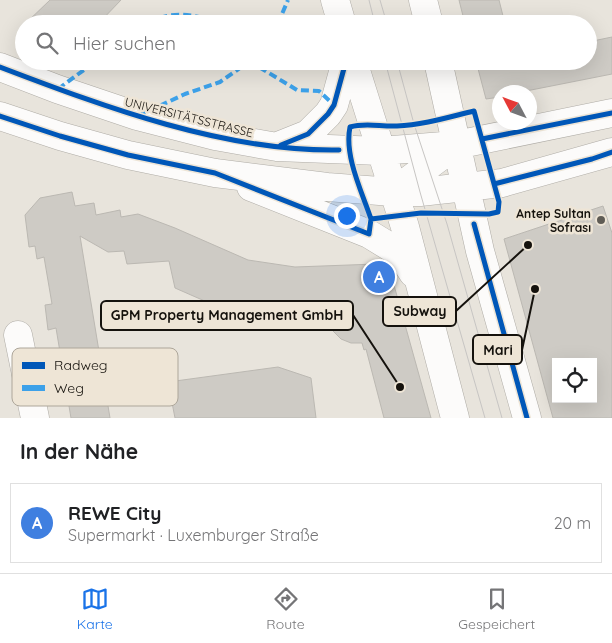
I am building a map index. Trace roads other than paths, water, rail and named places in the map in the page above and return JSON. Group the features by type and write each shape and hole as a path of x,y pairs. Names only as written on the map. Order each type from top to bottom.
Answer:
{"main road":[{"path":"335,0 339,15"},
{"path":"423,0 427,15"},
{"name":"UNIVERSITÄTSSTRASSE","path":"0,67 57,89 137,116 215,136 277,147 380,151 476,141 612,113"},
{"path":"277,147 308,134 328,114 334,105 344,70"},
{"path":"355,70 405,227 455,418"},
{"path":"442,70 476,141 466,187 480,250 527,418"},
{"path":"0,116 60,136 128,155 215,173 327,187 393,192 420,192 498,184 612,152"},
{"path":"393,192 476,141"},
{"path":"215,173 369,234 400,253 420,283"},
{"path":"18,335 21,348"}],"tram line":[{"path":"369,0 373,15"},
{"path":"380,0 384,15"},
{"path":"387,70 420,192 485,418"},
{"path":"399,70 414,124 447,224 502,418"}],"place":[{"name":"Antep Sultan Sofrası","path":"601,220"},
{"name":"Subway","path":"528,245"},
{"name":"REWE City","path":"379,277"},
{"name":"Mari","path":"535,289"},
{"name":"GPM Property Management GmbH","path":"400,387"}]}
